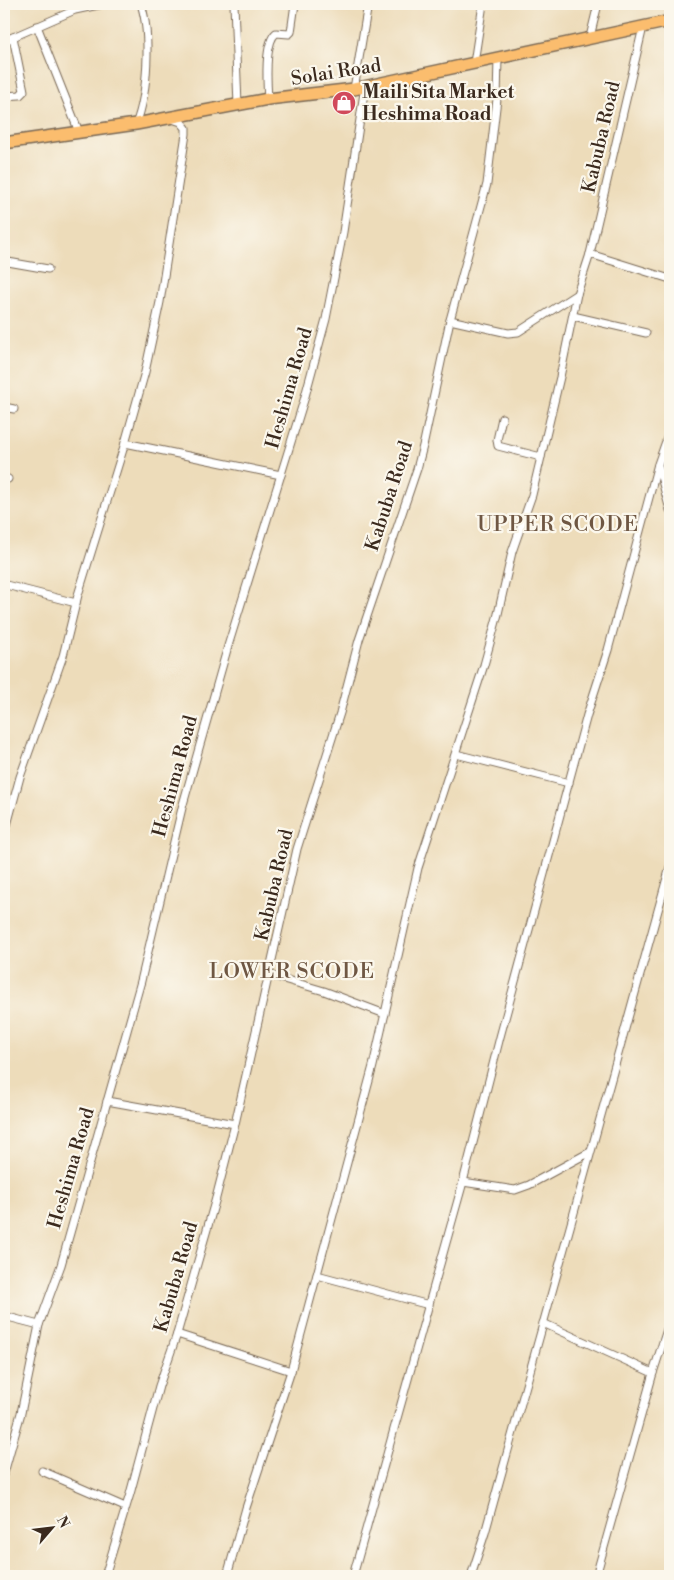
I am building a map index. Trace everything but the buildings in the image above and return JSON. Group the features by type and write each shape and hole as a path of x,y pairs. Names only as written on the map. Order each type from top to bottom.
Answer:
{"highway":[{"name":"Solai Road","path":"4,143 136,124 268,99 360,87 670,20"}],"street":[{"path":"4,41 75,10 103,4"},
{"path":"136,124 141,112 145,87 147,30 141,4"},
{"path":"234,4 238,106"},
{"path":"268,99 266,83 272,37 276,33 289,34 292,32 295,4"},
{"name":"Heshima Road","path":"4,1473 20,1413 39,1325 60,1265 107,1101 140,981 182,808 228,646 304,400 333,285 360,87 368,4"},
{"path":"474,63 483,4"},
{"path":"590,37 598,4"},
{"path":"37,26 79,132"},
{"name":"Kabuba Road","path":"227,1576 246,1508 291,1371 317,1275 373,1066 418,868 484,666 512,552 532,495 577,294 590,254 643,27"},
{"path":"4,96 20,95 24,91 13,37"},
{"name":"Kabuba Road","path":"105,1576 159,1386 177,1334 216,1198 270,975 297,849 340,712 360,640 422,451 450,320 486,184 497,99 498,58"},
{"path":"4,836 20,777 62,656 145,372 160,302 186,134 186,128 181,122 170,118"},
{"path":"4,242 5,257 8,262 48,269"},
{"path":"590,254 670,279"},
{"path":"450,320 508,333 518,332 577,294"},
{"path":"573,316 646,333"},
{"path":"4,407 14,409"},
{"path":"502,418 497,445 541,457"},
{"path":"352,1576 463,1182 587,715 608,650 658,464 669,440 670,430"},
{"path":"125,443 281,475"},
{"path":"658,464 670,510"},
{"path":"6,585 76,603"},
{"path":"456,754 569,783"},
{"path":"471,1576 670,867"},
{"path":"270,975 324,991 384,1014"},
{"path":"107,1101 235,1124"},
{"path":"463,1182 515,1190 529,1185 590,1152"},
{"path":"317,1275 429,1305"},
{"path":"4,1316 39,1325"},
{"path":"596,1576 653,1373 670,1320"},
{"path":"543,1323 653,1373"},
{"path":"177,1334 291,1371"},
{"path":"42,1472 126,1507"}],"place":[{"name":"Maili Sita Market Heshima Road","path":"344,103"}],"district":[{"name":"UPPER SCODE","path":"558,525"},
{"name":"LOWER SCODE","path":"292,972"}]}
